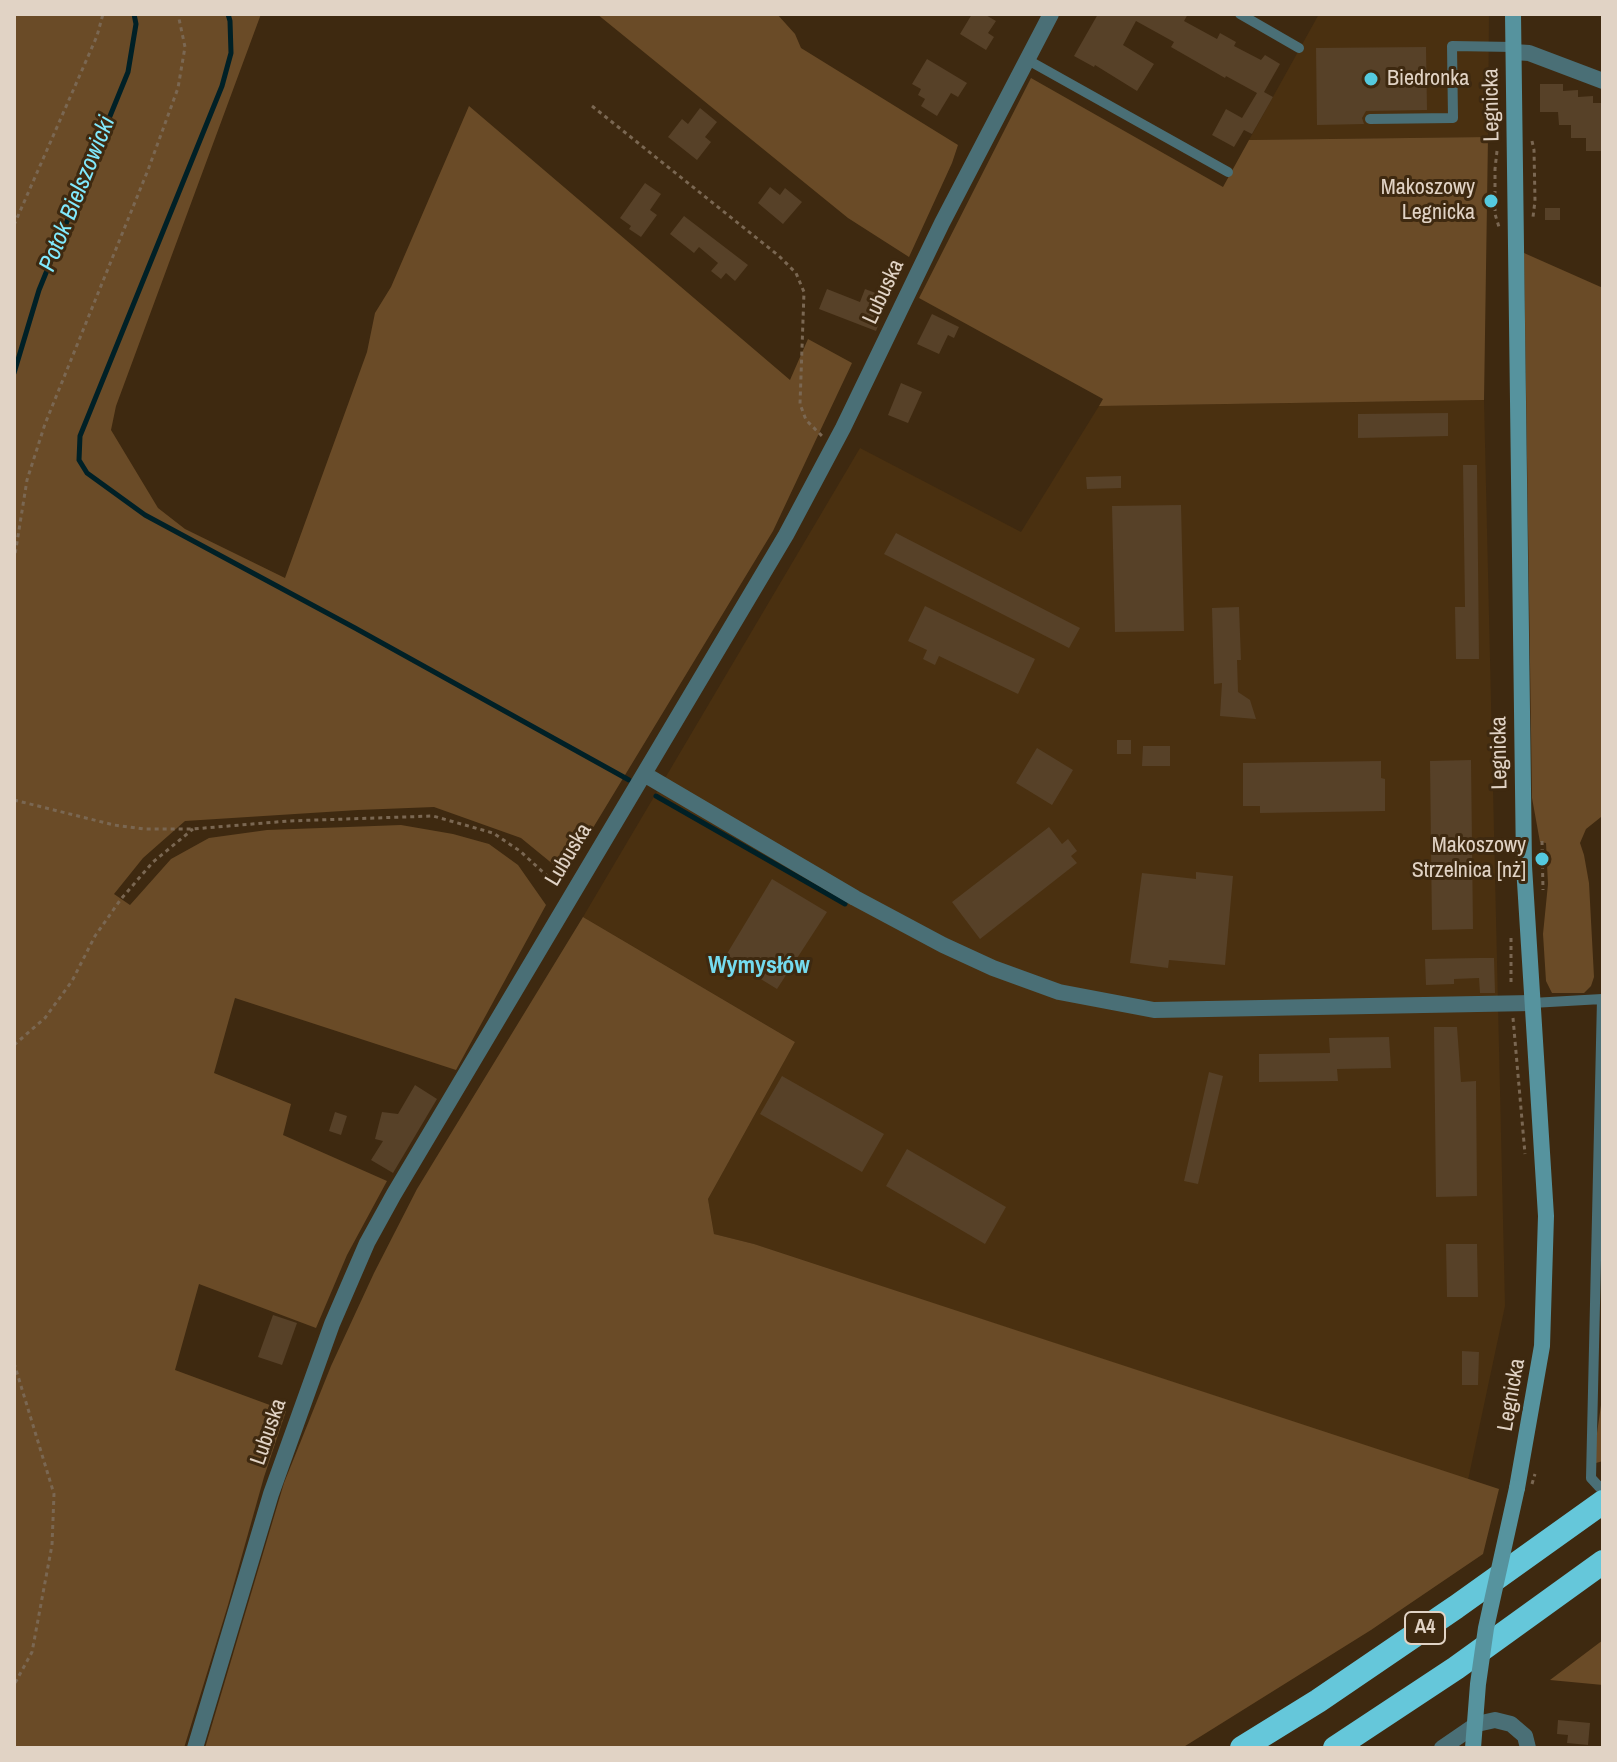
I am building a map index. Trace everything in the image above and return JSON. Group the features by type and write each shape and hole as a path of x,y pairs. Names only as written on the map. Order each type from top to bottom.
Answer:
{"highway":[{"name":"A4","path":"1242,1748 1318,1701 1456,1607 1603,1502"},
{"name":"A4","path":"1335,1748 1456,1668 1603,1562"}],"main road":[{"name":"Legnicka","path":"1473,1748 1486,1628 1517,1488 1542,1346 1545,1282 1546,1216 1524,866 1513,14"}],"street":[{"name":"Lubuska","path":"195,1748 271,1494 349,1282 394,1194 786,535 833,447 942,223 1051,14"},
{"path":"1514,49 1603,81"},
{"path":"644,774 855,898 943,945 993,968 1059,992 1154,1010 1532,1003"},
{"path":"1442,1748 1477,1724 1495,1720 1511,1724 1525,1736 1528,1748"}],"lane":[{"path":"1240,14 1299,48"},
{"path":"1370,119 1453,118 1452,46 1514,49"},
{"path":"1026,59 1228,172"},
{"path":"1532,1003 1602,999 1591,1478 1603,1491"}],"path":[{"path":"14,225 97,36 103,14"},
{"path":"14,561 27,480 45,424 178,88 185,47 178,14"},
{"path":"592,106 796,273 804,292 800,404 806,420 833,447"},
{"path":"1495,214 1498,146"},
{"path":"1532,221 1535,201 1534,150"},
{"path":"14,800 114,825 144,829 433,816 493,833 520,851 570,896"},
{"path":"14,1045 45,1018 63,994 95,936 121,899 153,862 193,829"},
{"path":"1542,841 1544,885"},
{"path":"1520,1091 1524,1151"},
{"path":"14,1363 54,1494 52,1545 32,1652 14,1685"}],"shaded area":[{"path":"14,14 261,14 116,406 111,430 158,508 185,529 285,578 367,352 375,313 391,287 469,106 790,380 808,339 852,363 773,531 565,874 521,838 434,807 358,810 185,821 143,858 114,894 130,905 171,859 209,838 267,830 401,825 489,844 518,865 546,905 456,1070 235,998 214,1073 291,1104 283,1135 387,1181 347,1255 316,1328 199,1284 175,1370 286,1411 184,1748 14,1748"},
{"path":"597,14 777,14 795,34 801,48 958,145 909,257 848,218"},
{"path":"1319,14 1489,14 1488,137 1249,140"},
{"path":"1031,78 1223,187 1249,140 1488,137 1484,400 1099,406 1103,399 919,298"},
{"path":"1524,253 1603,288 1603,812 1586,829 1580,843 1589,883 1594,977 1584,993 1552,993 1546,981 1543,934 1548,884 1546,843 1540,842 1532,798"},
{"path":"1484,400 1505,1306 1468,1480 754,1244 714,1234 708,1199 795,1042 583,917 860,448 1021,532 1099,406"},
{"path":"583,917 795,1042 708,1199 714,1234 754,1244 1499,1489 1483,1554 1371,1630 1182,1748 205,1748 284,1483 331,1366 417,1189"},
{"path":"1603,1343 1603,1461 1596,1463 1601,1405"},
{"path":"1603,1640 1603,1685 1550,1680"}],"building":[{"path":"972,14 984,14 996,21 988,33 994,37 986,50 960,34"},
{"path":"1098,14 1188,14 1184,21 1217,39 1220,33 1236,42 1234,46 1261,60 1265,55 1280,64 1264,92 1273,97 1252,134 1244,130 1234,147 1212,135 1226,109 1242,118 1257,93 1171,47 1174,42 1136,21 1123,45 1154,64 1137,91 1074,56"},
{"name":"Biedronka","path":"1426,47 1427,110 1366,111 1362,118 1364,124 1317,125 1316,48"},
{"path":"927,59 967,83 958,97 951,93 937,116 921,106 925,99 918,95 921,89 912,84"},
{"path":"1540,84 1563,84 1563,91 1578,90 1578,97 1593,96 1593,103 1603,103 1603,151 1586,151 1586,138 1571,138 1571,125 1559,125 1558,112 1540,112"},
{"path":"700,108 717,122 705,137 711,142 697,160 668,137 682,119 688,124"},
{"path":"645,183 661,194 650,210 657,215 641,237 620,218"},
{"path":"770,187 780,195 785,188 802,202 783,224 758,203"},
{"path":"1545,208 1560,208 1560,220 1545,220"},
{"path":"684,216 748,265 735,281 726,273 721,279 711,271 718,263 699,247 694,253 670,234"},
{"path":"827,289 860,302 865,289 889,298 876,331 819,309"},
{"path":"932,314 959,327 954,338 948,335 939,354 917,344"},
{"path":"901,383 922,392 908,423 888,415"},
{"path":"1448,413 1448,436 1358,438 1358,414"},
{"path":"1463,465 1477,465 1479,659 1456,659 1455,607 1465,607"},
{"path":"1121,476 1121,488 1087,489 1086,477"},
{"path":"1181,505 1184,631 1115,632 1112,506"},
{"path":"896,533 1080,628 1069,648 884,554"},
{"path":"925,606 1035,659 1018,694 939,656 935,665 923,659 927,650 908,641"},
{"path":"1239,607 1241,660 1237,660 1238,692 1250,700 1256,719 1220,716 1222,683 1214,684 1212,608"},
{"path":"1117,740 1131,740 1131,754 1117,754"},
{"path":"1143,746 1170,746 1170,766 1142,766"},
{"path":"1037,748 1073,770 1052,805 1016,783"},
{"path":"1471,760 1473,929 1432,930 1430,761"},
{"path":"1381,761 1381,778 1385,779 1385,811 1260,813 1260,806 1243,806 1243,763"},
{"path":"1049,827 1062,844 1068,839 1077,851 1071,856 1077,863 980,939 952,902"},
{"path":"1196,872 1233,876 1225,965 1169,960 1168,968 1130,963 1142,873 1196,879"},
{"path":"772,879 827,912 777,989 725,957"},
{"path":"1494,958 1495,993 1480,993 1479,978 1454,979 1454,984 1426,985 1425,959"},
{"path":"1434,1027 1457,1027 1461,1082 1476,1081 1477,1196 1436,1197"},
{"path":"1389,1037 1391,1068 1337,1069 1338,1081 1259,1082 1259,1054 1330,1053 1329,1038"},
{"path":"1209,1072 1223,1076 1198,1184 1184,1181"},
{"path":"782,1076 884,1134 862,1172 760,1114"},
{"path":"415,1085 437,1099 393,1173 371,1160 383,1141 375,1139 382,1112 398,1114"},
{"path":"335,1112 347,1116 341,1135 329,1131"},
{"path":"907,1149 1006,1207 985,1244 886,1186"},
{"path":"1446,1244 1477,1244 1478,1297 1447,1297"},
{"path":"273,1315 297,1323 282,1365 258,1357"},
{"path":"1462,1351 1479,1352 1478,1385 1462,1385"},
{"path":"1558,1720 1590,1723 1588,1745 1567,1743 1568,1735 1557,1734"}],"waterway":[{"name":"Potok Bielszowicki","path":"14,373 39,290 128,72 136,24 134,14"},
{"path":"228,14 231,53 222,86 80,436 79,460 87,473 145,515 629,780"},
{"path":"656,796 845,904"}],"place":[{"name":"Biedronka","path":"1371,79"},
{"name":"Makoszowy Legnicka","path":"1491,201"},
{"name":"Makoszowy Strzelnica [nż]","path":"1542,859"}],"district":[{"name":"Wymysłów","path":"759,967"}]}
